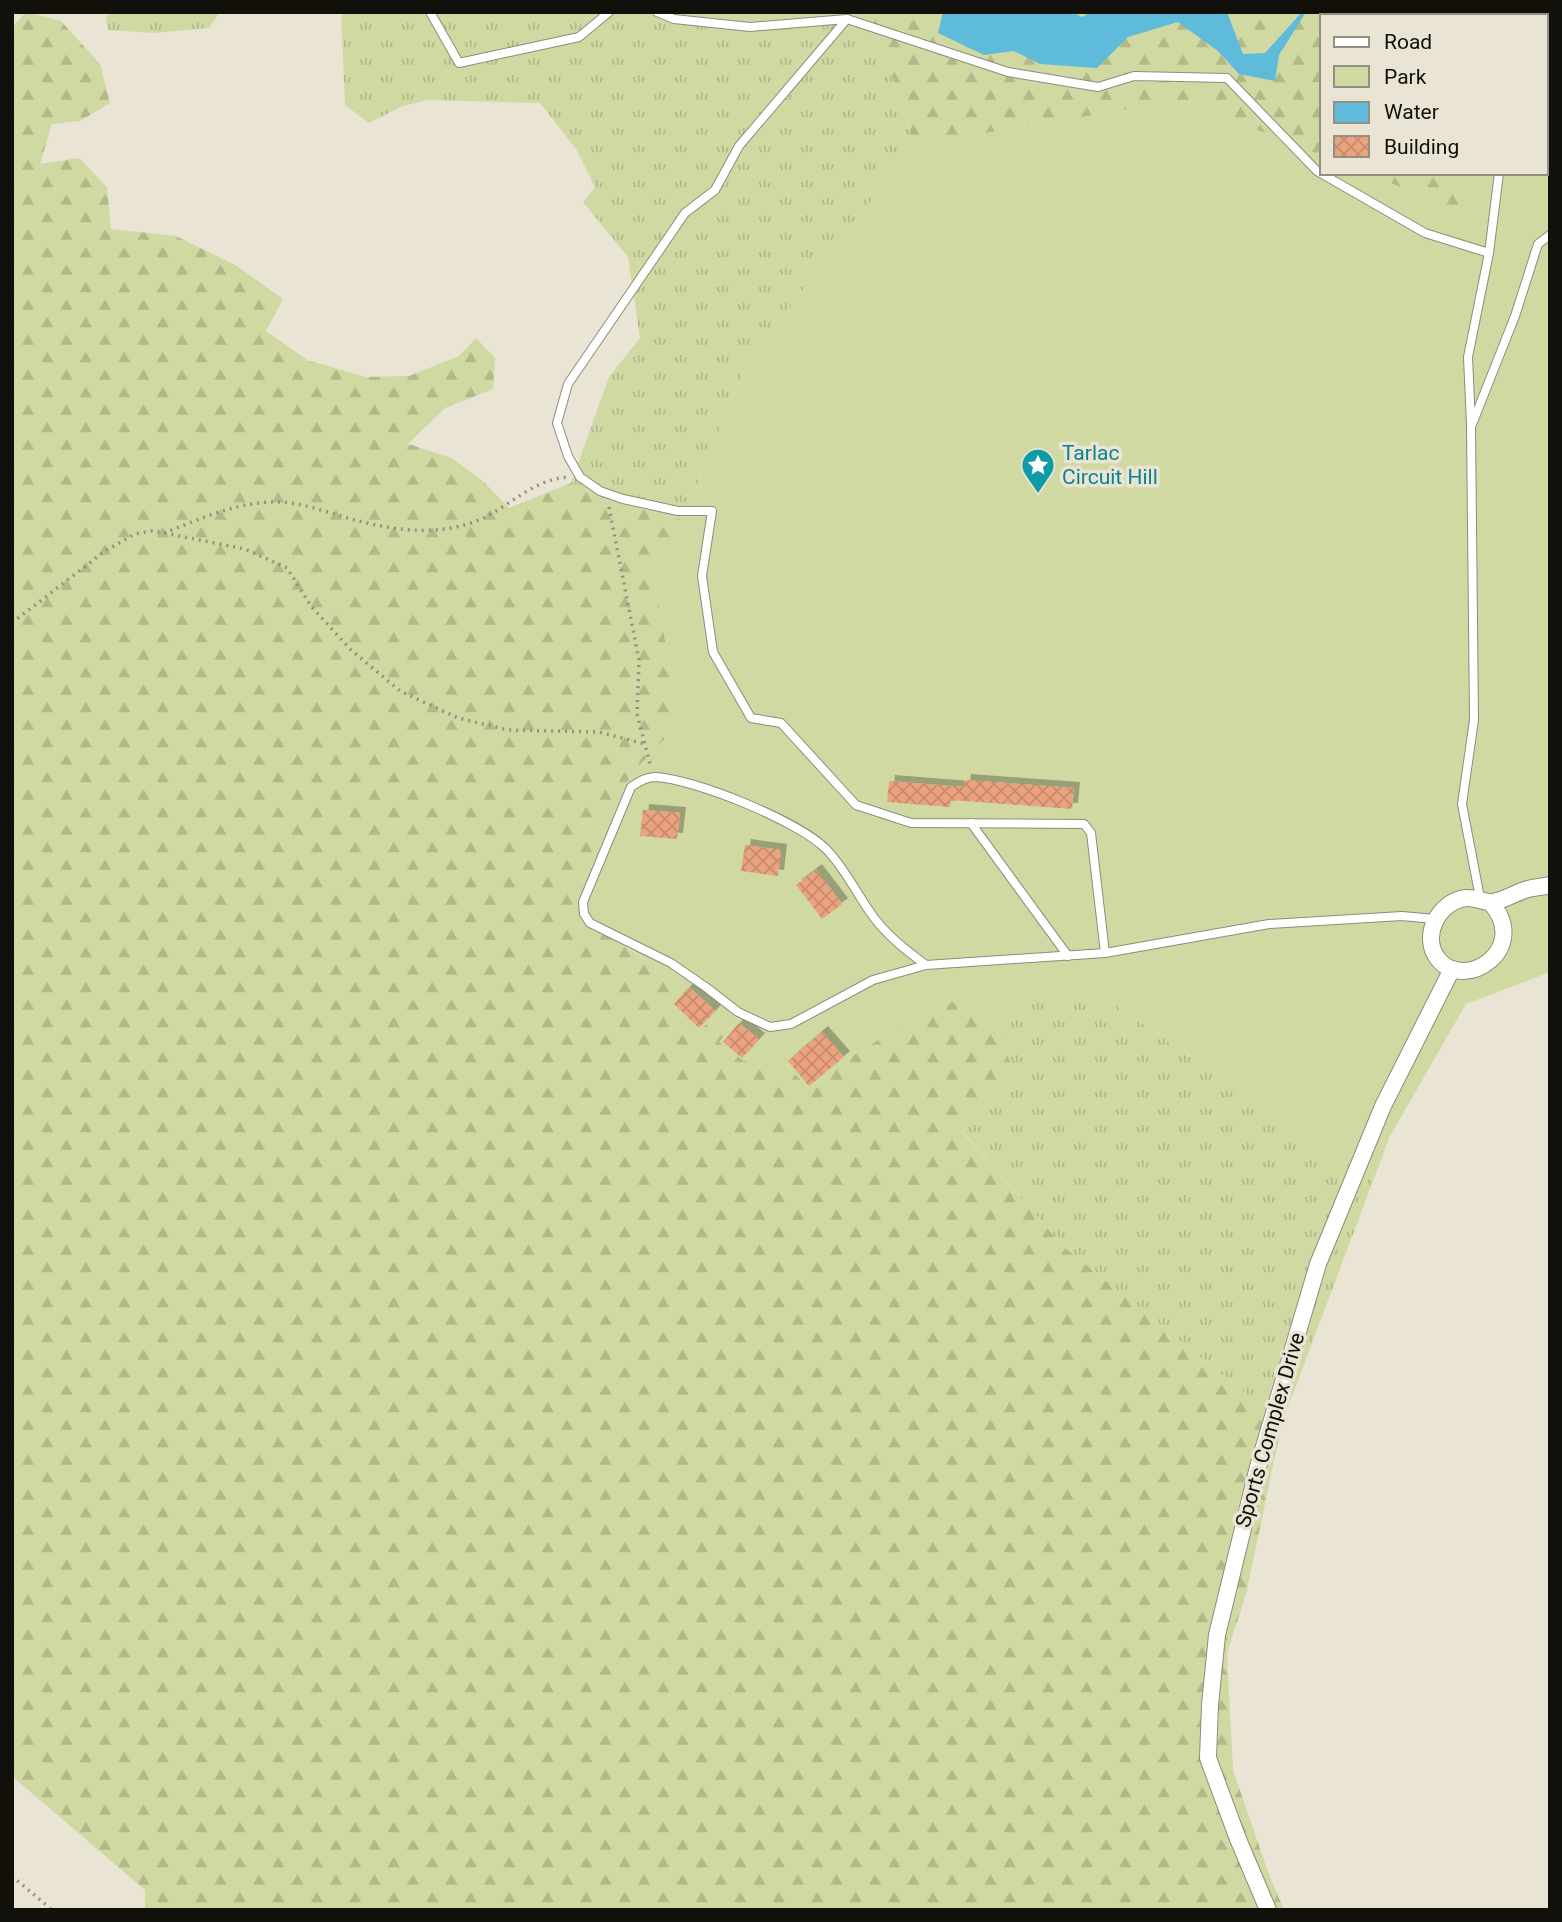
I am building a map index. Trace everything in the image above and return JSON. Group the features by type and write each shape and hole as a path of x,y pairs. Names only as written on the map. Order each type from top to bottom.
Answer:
{"street":[{"path":"1485,900 1503,919 1505,929 1500,950 1476,969 1452,969 1437,958 1433,949 1432,929 1435,919 1449,904 1459,899 1485,900 1550,886"},
{"name":"Sports Complex Drive","path":"1268,1910 1238,1839 1209,1758 1210,1705 1217,1635 1258,1466 1318,1264 1383,1106 1452,969"}],"lane":[{"path":"430,12 460,62 579,37 609,12"},
{"path":"657,12 674,19 750,27 847,19 1008,72 1098,87 1134,76 1227,78 1320,173"},
{"path":"847,19 739,146 715,190 685,213 568,384 557,423 568,456 580,477 600,491 622,499 678,511 712,511 702,576 713,652 751,718 781,723 856,805 911,823 1087,826 1091,833 1105,953"},
{"path":"1317,171 1320,166"},
{"path":"1324,175 1425,233 1489,253"},
{"path":"1485,900 1462,804 1474,720 1468,357 1489,253 1499,175"},
{"path":"1471,427 1515,316 1538,244 1550,235"},
{"path":"926,965 896,943 874,918 825,849 795,827 696,786 653,777 631,787 583,902 584,914 590,923 671,963 738,1013 770,1027 791,1024 873,980 926,965 1105,953 1269,924 1402,916 1435,919"},
{"path":"971,823 1068,956"}],"path":[{"path":"164,533 226,509 272,502 315,508 404,531 450,528 485,517 525,491 553,478 580,477"},
{"path":"600,491 608,502 639,660 637,714 653,777"},
{"path":"12,623 105,551 135,534 151,531 164,533 245,549 288,568 311,606 351,650 400,691 458,718 508,730 599,732 645,744"},
{"path":"12,1877 52,1910"}],"green space":[{"path":"26,12 61,21 100,64 110,103 80,121 52,124 40,164 79,158 107,187 111,229 176,236 237,266 283,299 266,331 307,360 366,377 409,376 459,356 476,338 495,358 493,389 445,408 408,444 452,458 485,483 509,508 571,483 597,497 683,520 654,574 679,724 640,765 604,812 599,841 579,891 622,945 681,983 699,1030 718,1014 734,1023 720,1042 744,1061 761,1046 773,1063 784,1063 810,1089 843,1062 906,1022 961,998 971,1014 989,1015 1017,1077 961,1131 1064,1247 1282,1423 1246,1594 1227,1653 1233,1770 1284,1910 145,1910 145,1890 12,1776 12,27"},
{"path":"112,12 220,12 209,28 154,33 108,30 106,17"},
{"path":"341,12 871,12 914,145 746,365 683,520 597,497 571,483 609,377 640,338 628,257 583,202 595,187 576,149 540,103 427,100 403,106 369,123 345,105"},
{"path":"871,12 1550,12 1550,76 1548,14 1320,14 1320,155 1184,100 914,145"},
{"path":"1550,76 1550,972 1466,1004 1390,1136 1373,1181 1089,987 989,1015 971,1014 961,998 906,1022 843,1062 810,1089 784,1063 773,1063 761,1046 744,1061 719,1042 734,1024 718,1014 699,1031 669,1003 681,983 628,948 577,922 579,891 599,841 604,812 640,765 679,724 654,574 683,520 746,365 914,145 1184,100 1320,155 1320,175 1371,175 1457,210 1468,175 1548,175"},
{"path":"1371,175 1468,175 1458,211"},
{"path":"1089,987 1373,1181 1282,1423 1064,1247 961,1130 1017,1077 989,1015"}],"water":[{"path":"943,12 1072,12 1082,17 1091,12 1227,12 1243,54 1265,53 1302,12 1306,12 1279,55 1275,81 1239,74 1218,51 1178,22 1128,37 1097,68 1040,64 1014,51 984,55 938,33"}],"building":[{"path":"965,780 1074,788 1072,809 951,800 950,807 887,802 889,781 964,787"},
{"path":"643,810 680,813 677,839 640,836"},
{"path":"745,845 781,850 778,876 741,871"},
{"path":"816,870 842,904 822,919 796,885"},
{"path":"689,987 715,1011 699,1028 674,1004"},
{"path":"739,1023 759,1039 742,1058 723,1042"},
{"path":"822,1032 844,1057 809,1086 788,1061"}],"place":[{"name":"Tarlac Circuit Hill","path":"1038,495"}]}
